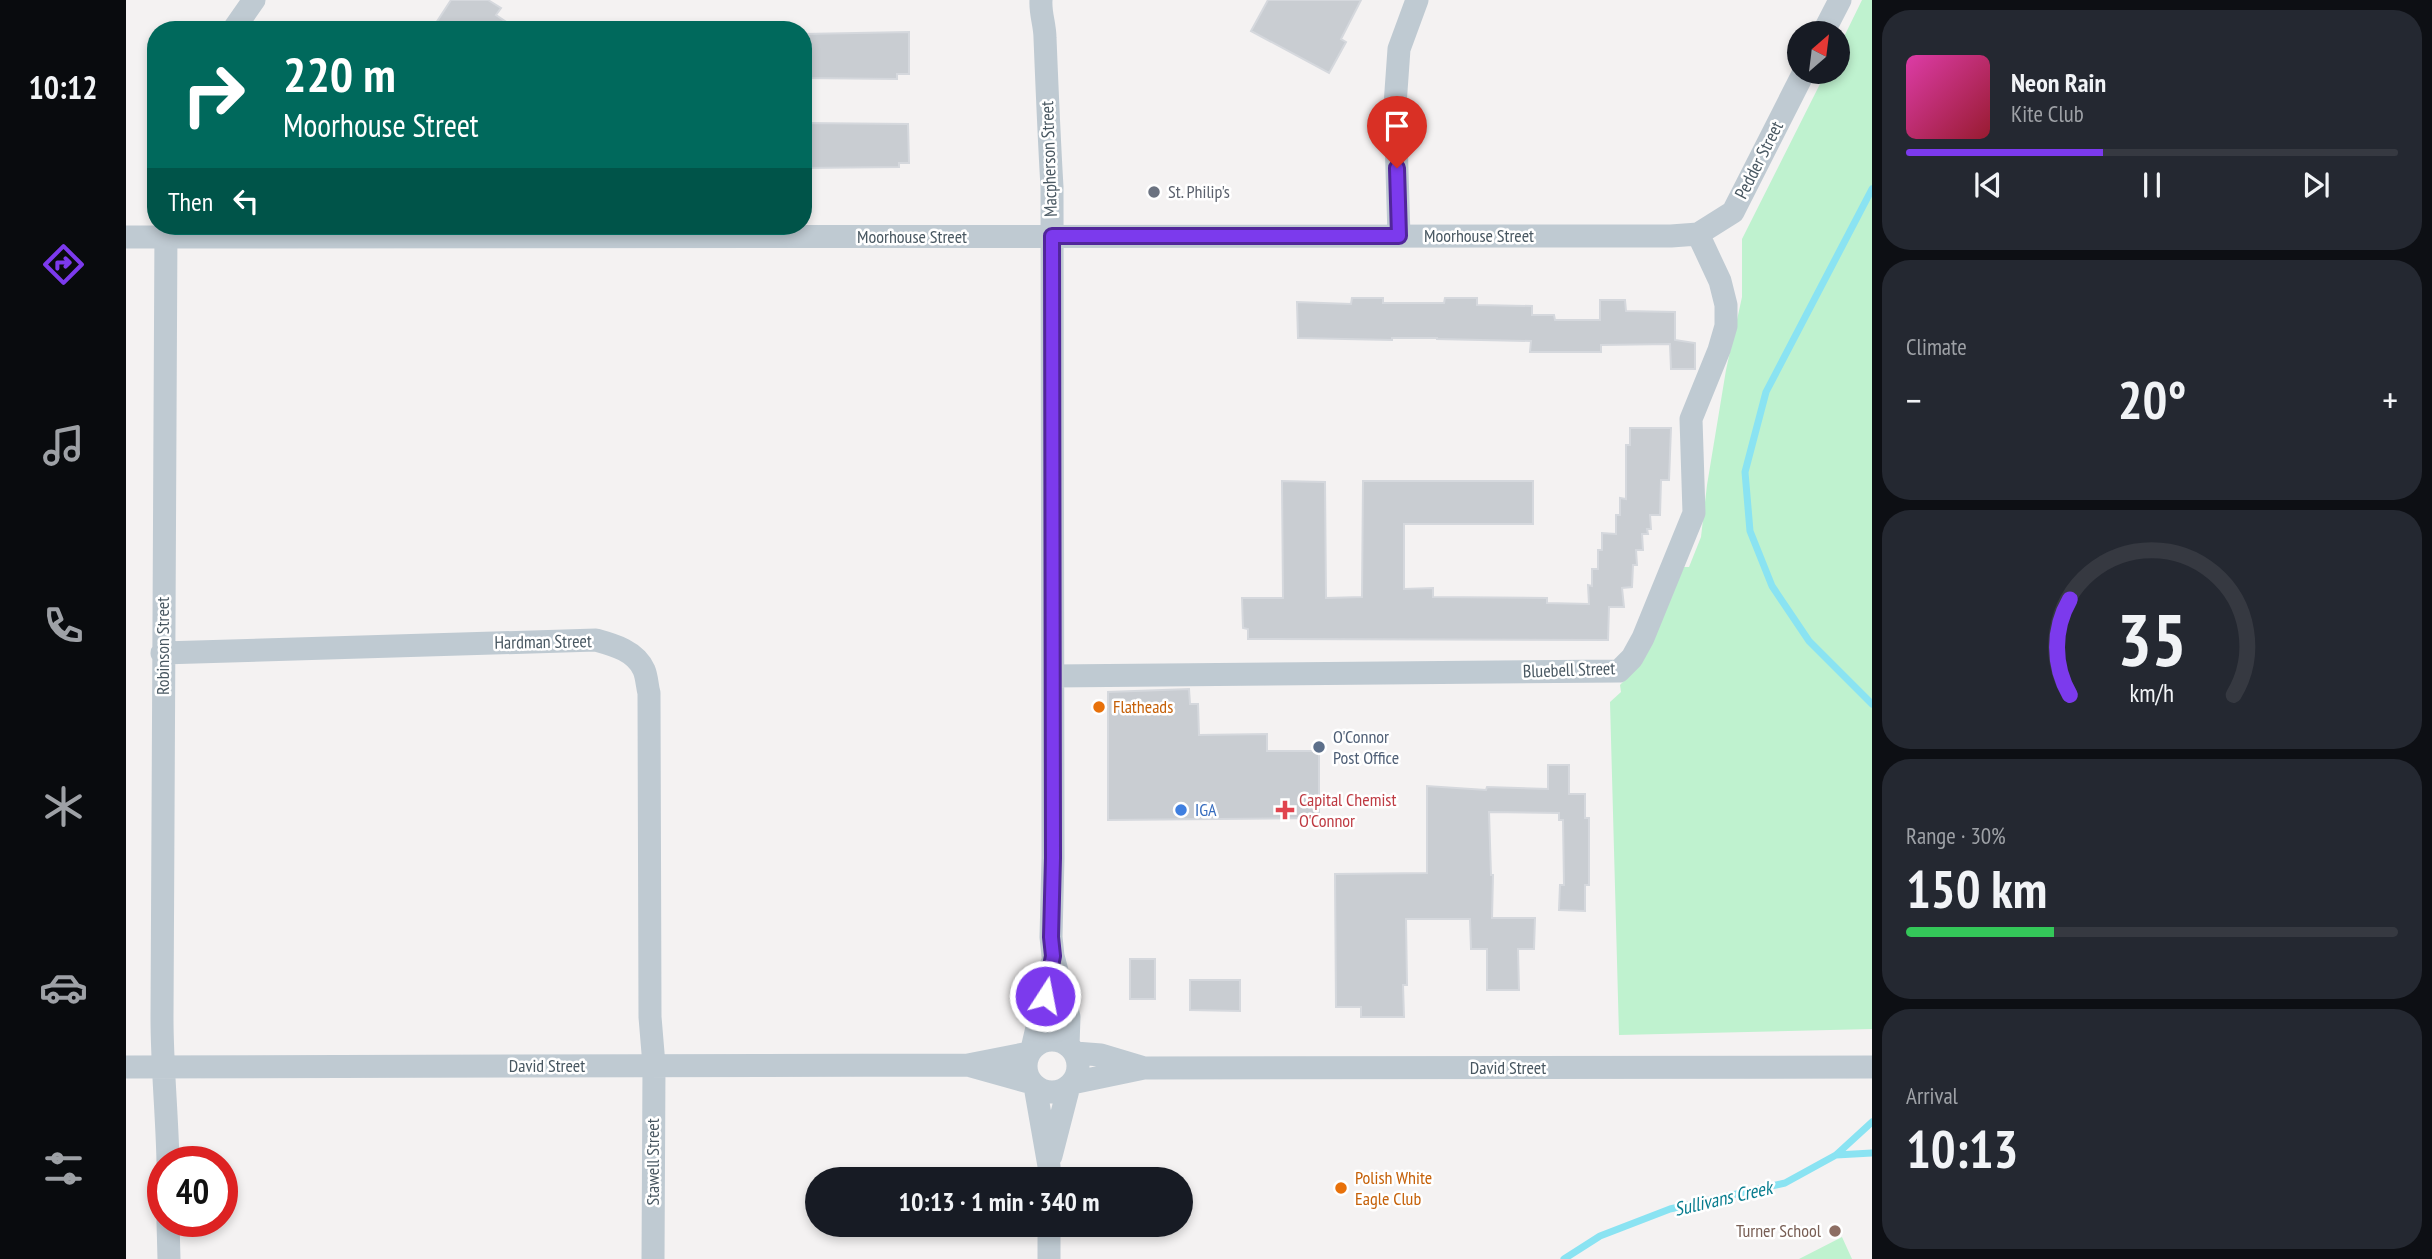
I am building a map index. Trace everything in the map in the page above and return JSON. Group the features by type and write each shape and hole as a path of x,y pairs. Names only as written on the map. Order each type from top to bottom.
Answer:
{"street":[{"path":"239,21 254,0"},
{"name":"Macpherson Street","path":"1041,0 1052,187 1051,937 1053,956 1069,1017 1072,1049"},
{"name":"Macpherson Street","path":"1045,34 1055,17 1056,0"},
{"path":"1399,236 1395,104 1399,49 1416,0"},
{"path":"1829,21 1840,0"},
{"name":"Pedder Street","path":"1698,234 1733,212 1798,84"},
{"name":"Moorhouse Street","path":"126,237 147,234"},
{"name":"Moorhouse Street","path":"812,235 1698,234"},
{"name":"Bluebell Street","path":"1053,676 1619,671 1632,658 1643,638 1694,513 1691,419 1726,326 1726,304 1720,281 1698,234"},
{"name":"Robinson Street","path":"165,235 162,1067 168,1146"},
{"name":"Hardman Street","path":"162,653 596,640 620,647 633,656 644,670 649,693 650,1017 654,1065"},
{"name":"Macpherson Street","path":"1030,1051 1053,956"},
{"path":"1048,1167 1033,1084 1026,1066 1030,1051 1048,1040 1061,1041 1072,1049 1078,1071 1071,1085 1050,1167"},
{"name":"David Street","path":"1072,1049 1144,1068"},
{"name":"David Street","path":"126,1067 968,1065 1030,1051"},
{"name":"Stawell Street","path":"653,1259 654,1065"},
{"name":"David Street","path":"968,1065 1033,1084"},
{"name":"David Street","path":"1071,1085 1144,1068 1872,1068"},
{"path":"1033,1084 1052,1093 1071,1085"},
{"path":"168,1237 169,1259"},
{"path":"1049,1237 1049,1259"}],"green space":[{"path":"1862,0 1872,0 1872,1029 1619,1035 1610,702 1621,692 1620,685 1635,669 1684,567 1689,567 1701,537 1726,370 1742,297 1742,239 1820,84 1850,84 1850,24"},
{"path":"1842,1237 1852,1259 1799,1259"}],"building":[{"path":"451,0 488,0 501,8 496,15 505,21 437,21"},
{"path":"1268,0 1361,0 1341,39 1346,42 1329,73 1251,31"},
{"path":"909,32 909,74 897,74 897,79 812,78 812,34"},
{"path":"812,123 908,124 909,163 899,163 899,167 812,168"},
{"path":"1352,298 1383,298 1383,303 1444,303 1445,298 1477,298 1477,305 1532,306 1532,315 1554,315 1555,320 1600,320 1600,300 1625,300 1626,311 1675,312 1675,340 1695,343 1695,369 1671,369 1670,344 1601,345 1601,352 1530,352 1531,341 1298,338 1297,302 1351,304"},
{"path":"1630,428 1671,428 1669,480 1661,480 1660,515 1650,515 1651,529 1647,529 1648,534 1642,534 1643,550 1636,550 1637,565 1633,565 1632,587 1622,588 1624,607 1609,607 1608,640 1248,639 1248,629 1243,628 1242,598 1283,598 1282,481 1325,482 1326,598 1362,597 1363,481 1533,481 1533,524 1404,524 1404,589 1433,588 1433,597 1547,598 1547,603 1589,604 1588,585 1592,586 1592,569 1598,569 1602,533 1616,534 1620,498 1626,499 1626,445 1630,445"},
{"path":"1189,689 1190,704 1198,704 1199,735 1267,734 1267,751 1319,751 1319,818 1108,820 1108,692"},
{"path":"1548,765 1569,765 1569,794 1585,794 1585,818 1589,818 1589,885 1585,885 1585,911 1559,910 1560,885 1564,885 1563,820 1559,820 1559,813 1489,812 1493,875 1492,918 1535,918 1534,949 1518,949 1519,990 1487,990 1487,949 1471,949 1470,919 1406,919 1407,985 1403,985 1404,1017 1361,1017 1361,1007 1336,1007 1335,874 1427,873 1427,786 1486,790 1487,787 1548,789"},
{"path":"1130,959 1155,959 1155,999 1130,999"},
{"path":"1190,980 1240,980 1240,1011 1190,1010"}],"waterway":[{"path":"1872,189 1766,392 1745,472 1750,531 1772,586 1809,641 1872,704"},
{"name":"Sullivans Creek","path":"1564,1259 1600,1236 1670,1209 1785,1183 1836,1155 1872,1122"},
{"path":"1836,1155 1872,1153"}],"place":[{"name":"St. Philip's","path":"1154,192"},
{"name":"Flatheads","path":"1099,707"},
{"name":"O'Connor Post Office","path":"1319,747"},
{"name":"IGA","path":"1181,810"},
{"name":"Capital Chemist O'Connor","path":"1285,810"},
{"name":"Polish White Eagle Club","path":"1341,1188"},
{"name":"Turner School","path":"1835,1231"}],"route":[{"path":"1045,996 1053,956 1052,236 1399,236 1397,168"}]}
